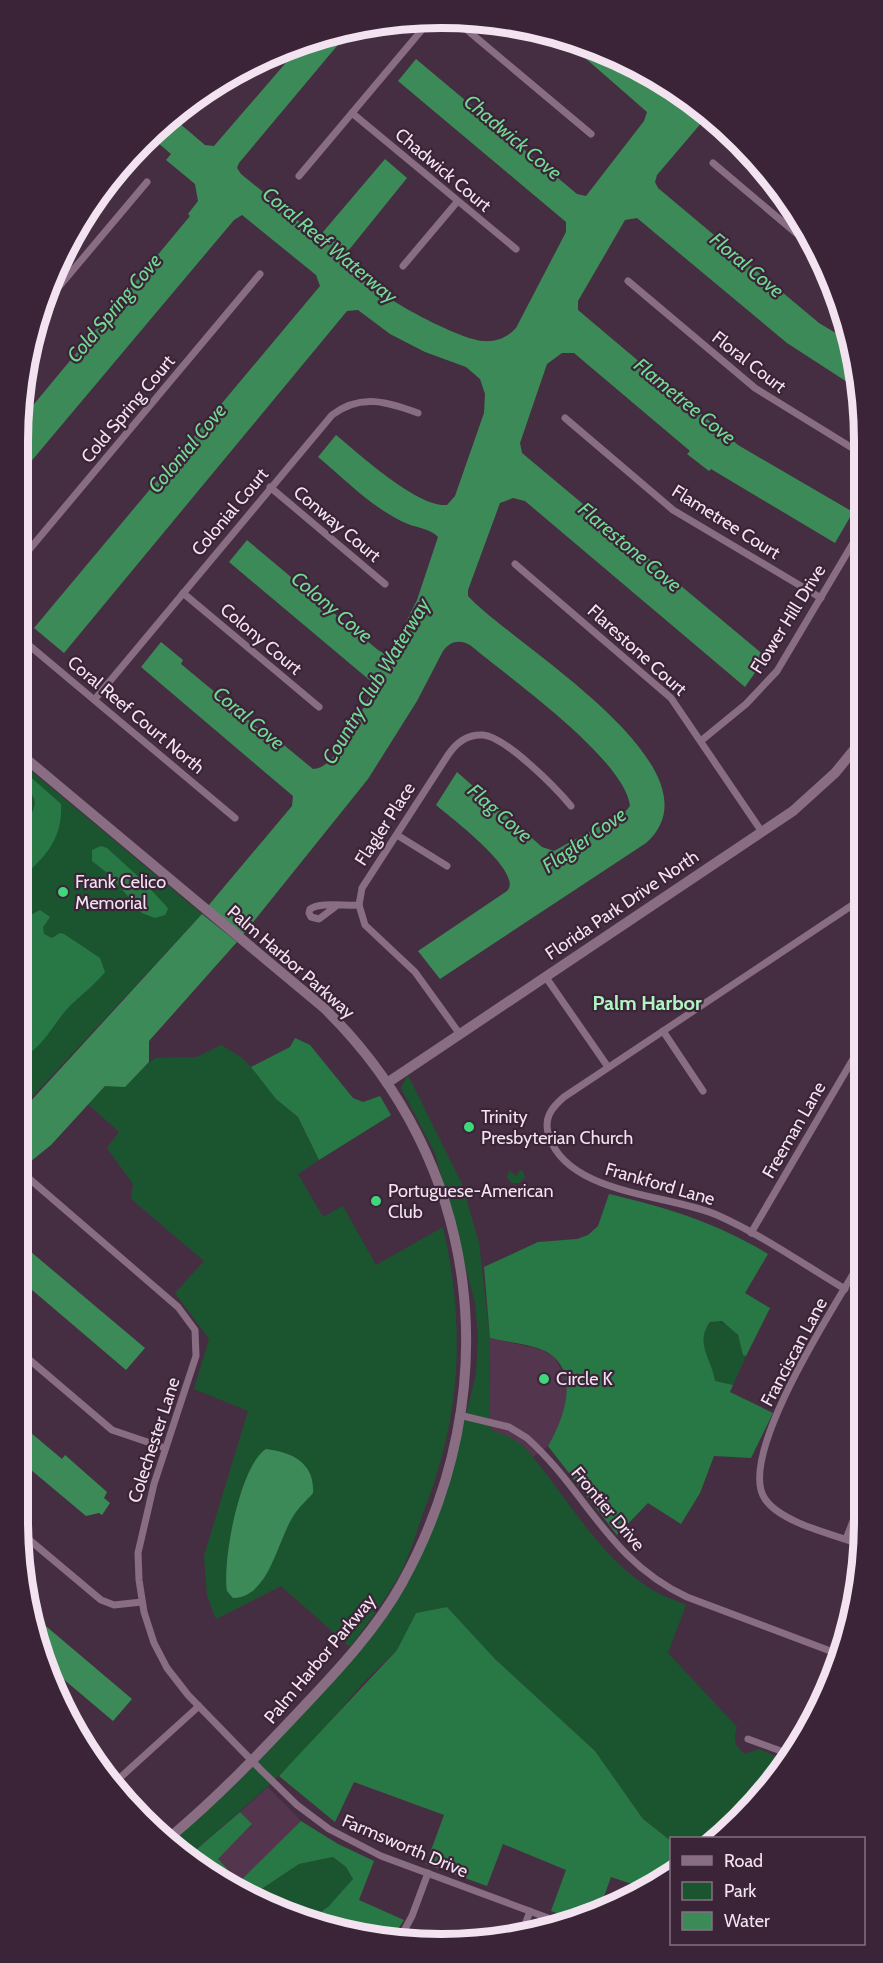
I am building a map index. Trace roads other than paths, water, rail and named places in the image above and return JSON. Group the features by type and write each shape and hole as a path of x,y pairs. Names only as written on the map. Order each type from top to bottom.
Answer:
{"street":[{"path":"299,176 422,29"},
{"path":"466,29 591,134"},
{"name":"Chadwick Court","path":"352,113 516,249"},
{"path":"713,163 800,236"},
{"path":"58,287 147,182"},
{"path":"403,266 457,202"},
{"name":"Cold Spring Court","path":"28,551 260,274"},
{"name":"Floral Court","path":"628,281 755,388 854,449"},
{"name":"Colonial Court","path":"95,699 323,424 342,408 371,400 418,413"},
{"name":"Flametree Court","path":"565,418 674,510 821,598"},
{"name":"Conway Court","path":"270,487 386,584"},
{"name":"Flower Hill Drive","path":"702,740 738,711 768,681 792,648 854,542"},
{"name":"Flarestone Court","path":"515,564 666,692 702,740 762,832"},
{"name":"Colony Court","path":"183,593 319,708"},
{"name":"Coral Reef Court North","path":"28,647 95,699 235,818"},
{"name":"Flagler Place","path":"359,905 362,888 452,750 465,739 477,735 488,736 503,743 549,782 571,806"},
{"name":"Florida Park Drive North","path":"387,1083 762,832 808,799 836,772 854,750"},
{"name":"Palm Harbor Parkway","path":"28,760 331,1015 363,1050 387,1083 427,1157 445,1205 457,1248 465,1294 468,1334 459,1415 441,1493 409,1568 394,1595 348,1657 252,1761 172,1835"},
{"path":"397,835 447,866"},
{"name":"Frankford Lane","path":"845,1288 751,1233 692,1206 593,1180 578,1172 558,1153 547,1131 549,1112 564,1097 854,904"},
{"path":"335,907 359,905 368,928 416,972 459,1033"},
{"path":"545,976 608,1067"},
{"path":"663,1031 702,1090"},
{"name":"Freeman Lane","path":"751,1233 854,1057"},
{"name":"Colechester Lane","path":"28,1177 178,1307 192,1323 197,1340 196,1356 165,1448 140,1542 139,1580 142,1602 150,1633 162,1659 199,1706 252,1761"},
{"name":"Franciscan Lane","path":"854,1273 784,1397 760,1459 757,1479 762,1494 778,1512 854,1542"},
{"path":"28,1359 112,1430 165,1448"},
{"name":"Frontier Drive","path":"459,1415 502,1425 527,1438 623,1553 662,1585 687,1597 833,1652"},
{"path":"846,1539 854,1518"},
{"path":"29,1539 101,1600 114,1605 142,1602"},
{"path":"119,1779 199,1706"},
{"path":"748,1739 784,1752"},
{"name":"Farmsworth Drive","path":"252,1761 297,1805 328,1829 367,1850 552,1919"},
{"path":"403,1933 412,1916 428,1873"},
{"path":"525,1926 531,1911"}],"water":[{"path":"341,41 237,168 241,174 317,236 323,232 385,159 407,178 344,256 364,280 405,308 469,338 483,341 497,340 516,328 566,232 566,222 398,81 416,59 577,194 586,196 644,121 647,112 577,51 648,84 702,122 657,175 655,182 658,188 819,323 840,336 850,384 787,343 637,218 625,220 578,301 578,310 738,445 853,512 835,543 711,469 709,471 687,454 690,451 574,353 562,353 547,364 520,443 522,453 766,657 745,687 525,501 513,498 500,503 468,590 468,596 604,709 637,744 659,780 664,813 646,843 440,979 418,951 507,891 510,883 496,859 484,846 436,805 457,772 542,847 554,851 625,812 630,806 623,787 587,743 470,645 463,642 452,643 443,651 417,701 368,779 242,936 208,906 292,806 293,796 141,667 161,642 183,660 181,664 276,743 279,741 313,769 331,759 356,723 373,689 373,683 229,562 247,540 378,650 385,654 391,652 417,600 438,537 432,532 408,524 384,511 318,457 336,435 405,489 435,504 447,505 455,496 484,413 485,394 480,379 466,367 425,352 390,334 358,310 347,311 64,653 34,628 320,286 316,275 242,215 234,220 28,465 30,410 190,216 188,214 198,201 195,184 166,160 171,154 157,142 179,123 205,145 214,146 291,57"},
{"path":"202,914 237,942 149,1041 149,1062 125,1087 105,1086 51,1145 28,1164 28,1104"},
{"path":"28,1249 145,1348 126,1370 28,1287"},
{"path":"28,1430 62,1459 65,1455 107,1492 104,1498 110,1503 102,1515 99,1513 86,1516 28,1467"},
{"path":"266,1449 285,1453 300,1461 310,1474 313,1493 294,1515 264,1578 246,1595 233,1598 227,1591 226,1577 230,1537 248,1474 257,1458"},
{"path":"41,1622 132,1699 113,1721 58,1674"}],"place":[{"name":"Frank Celico Memorial","path":"63,892"},
{"name":"Trinity Presbyterian Church","path":"469,1127"},
{"name":"Portuguese-American Club","path":"376,1201"},
{"name":"Circle K","path":"544,1379"}],"district":[{"name":"Palm Harbor","path":"647,1003"}],"water label":[{"name":"Chadwick Cove","path":"513,137"},
{"name":"Coral Reef Waterway","path":"330,245"},
{"name":"Floral Cove","path":"747,265"},
{"name":"Cold Spring Cove","path":"114,308"},
{"name":"Flametree Cove","path":"685,401"},
{"name":"Colonial Cove","path":"187,448"},
{"name":"Flarestone Cove","path":"630,547"},
{"name":"Colony Cove","path":"332,607"},
{"name":"Country Club Waterway","path":"376,681"},
{"name":"Coral Cove","path":"249,718"},
{"name":"Flag Cove","path":"500,813"},
{"name":"Flagler Cove","path":"584,840"}]}
